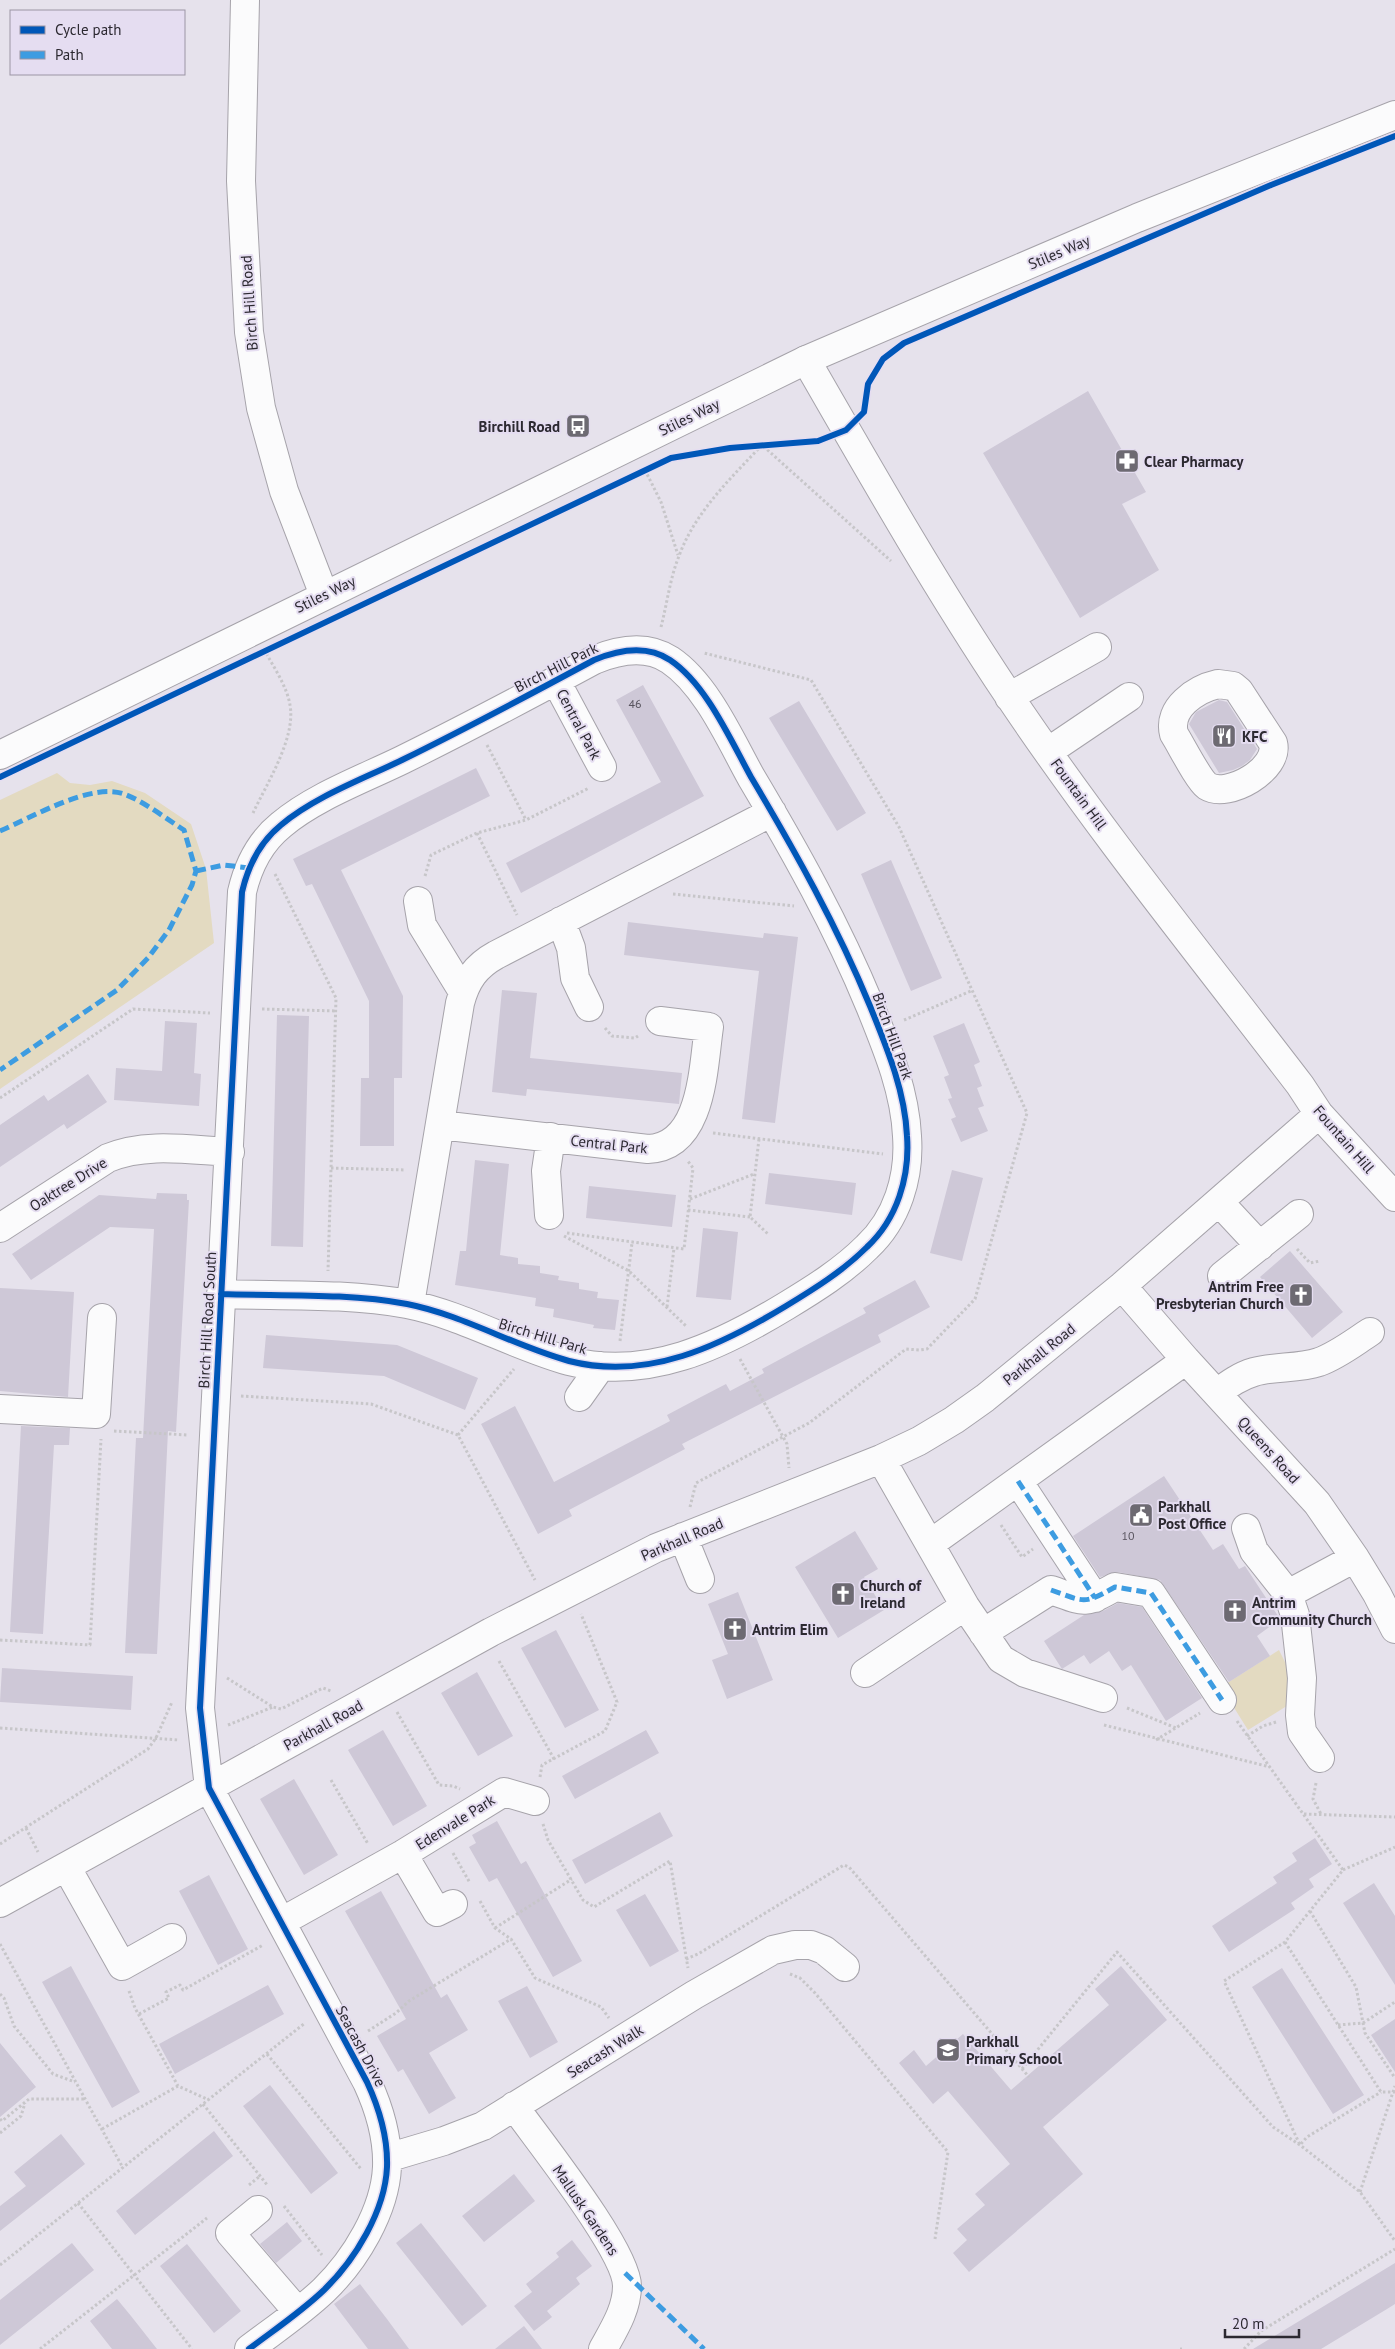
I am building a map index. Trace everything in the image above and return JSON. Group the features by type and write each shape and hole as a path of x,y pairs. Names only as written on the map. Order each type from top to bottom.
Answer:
{"street":[{"name":"Birch Hill Road","path":"245,0 241,181 249,332 261,408 282,482 324,595"},
{"name":"Stiles Way","path":"0,755 806,360 1138,218 1395,115"},
{"name":"Fountain Hill","path":"806,360 928,569 1009,697 1091,811 1300,1085 1319,1114 1395,1197"},
{"path":"1009,697 1097,647"},
{"name":"Birch Hill Park","path":"221,1294 373,1299 410,1304 440,1313 526,1347 572,1362 609,1366 661,1362 717,1344 813,1290 870,1245 895,1208 904,1185 908,1156 903,1104 894,1065 851,961 824,906 712,708 682,670 662,655 639,650 614,652 594,660 476,723 294,815 280,826 255,855"},
{"name":"Central Park","path":"556,680 602,768"},
{"path":"1049,751 1129,697"},
{"path":"410,1304 463,992 473,972 482,963 772,812"},
{"name":"Birch Hill Road South","path":"209,1788 200,1708 215,1394 230,1152 242,892 255,855"},
{"path":"418,901 422,925 463,992"},
{"path":"561,921 571,948 576,978 589,1008"},
{"name":"Central Park","path":"440,1125 654,1149 666,1145 687,1126 695,1113 709,1027 660,1021"},
{"name":"Parkhall Road","path":"0,1903 67,1868 374,1696 572,1590 656,1548 881,1459 920,1441 985,1398 1122,1286 1319,1114"},
{"name":"Central Park","path":"551,1137 546,1171 552,1223"},
{"name":"Oaktree Drive","path":"0,1228 108,1158 123,1152 160,1148 230,1152"},
{"path":"1219,1202 1260,1246"},
{"path":"1222,1276 1299,1214"},
{"name":"Queens Road","path":"1122,1286 1186,1360 1318,1503 1355,1558 1395,1629"},
{"path":"0,1409 99,1422 102,1318"},
{"path":"1217,1392 1239,1378 1254,1372 1298,1367 1320,1361 1339,1353 1370,1332"},
{"path":"930,1544 1186,1360"},
{"path":"579,1396 609,1366"},
{"path":"881,1459 965,1606 996,1653 1011,1666 1025,1673 1103,1698"},
{"path":"1018,1481 1096,1598"},
{"path":"1246,1528 1254,1551 1288,1594 1296,1624 1302,1678 1300,1715 1302,1732 1320,1758"},
{"path":"683,1537 700,1579"},
{"path":"1288,1594 1355,1558"},
{"path":"984,1633 1051,1590 1083,1601 1096,1598 1115,1586 1151,1593 1222,1700"},
{"path":"865,1673 965,1606"},
{"name":"Seacash Drive","path":"209,1788 375,2099 380,2116 386,2169 369,2227 355,2251 324,2290 249,2349"},
{"name":"Edenvale Park","path":"284,1927 504,1792 535,1801"},
{"name":"Edenvale Park","path":"392,1860 437,1912 464,1898"},
{"path":"67,1868 122,1966 172,1938"},
{"name":"Seacash Walk","path":"514,2106 694,1995 773,1950 805,1944 818,1947 845,1967"},
{"path":"386,2169 470,2132 514,2106"},
{"name":"Mallusk Gardens","path":"514,2106 608,2238 625,2273 627,2285 623,2308 603,2349"},
{"path":"252,2199 230,2233 298,2312"}],"path":[{"path":"762,445 897,567 928,569"},
{"path":"662,655 660,631 679,556 698,520 723,486 762,445"},
{"path":"746,447 772,445"},
{"path":"636,474 654,466"},
{"path":"645,470 661,502 679,556"},
{"path":"256,654 273,646"},
{"path":"251,818 291,731 290,705 279,676 264,650"},
{"path":"476,723 526,820"},
{"path":"418,901 431,855 477,833 526,820 589,788 602,768"},
{"path":"477,833 529,938"},
{"path":"255,855 272,867 336,998 327,1298"},
{"path":"638,882 656,893 802,907 824,906"},
{"path":"880,1031 972,990"},
{"path":"589,1008 612,1036 635,1038 660,1021"},
{"path":"0,1098 134,1009 337,1012"},
{"path":"687,1126 718,1134 908,1156"},
{"path":"750,1216 759,1139"},
{"path":"331,1168 432,1171"},
{"path":"690,1199 755,1174"},
{"path":"552,1223 632,1242 684,1249 692,1180"},
{"path":"688,1210 750,1216 768,1234"},
{"path":"552,1223 629,1271 695,1334 717,1344 787,1444 789,1470 798,1492"},
{"path":"609,1366 629,1271 632,1242"},
{"path":"667,1307 674,1248"},
{"path":"458,1436 521,1360 526,1347"},
{"path":"215,1394 371,1404 458,1436 547,1603"},
{"path":"0,1640 90,1646 99,1422 214,1437"},
{"path":"986,1504 1022,1557 1054,1536"},
{"path":"572,1590 617,1702 604,1731 542,1765 535,1801 548,1840 583,1900 594,1907 670,1861 686,1959 694,1995"},
{"path":"203,1648 228,1679 272,1707 280,1709 323,1688 374,1696 440,1785 453,1786 488,1802"},
{"path":"499,1662 554,1759"},
{"path":"1103,1698 1176,1728"},
{"path":"0,1844 148,1749 156,1738 174,1699"},
{"path":"1156,1740 1222,1700 1343,1870"},
{"path":"0,1728 180,1740 202,1737 272,1707"},
{"path":"1102,1725 1270,1767"},
{"path":"331,1780 392,1860"},
{"path":"1313,1799 1322,1815"},
{"path":"1304,1814 1395,1817"},
{"path":"441,1831 464,1898"},
{"path":"1300,2145 1224,1981 1285,1942 1343,1870 1395,1847"},
{"path":"686,1959 698,1954 844,1865 849,1867 1029,2077"},
{"path":"495,1928 572,1880"},
{"path":"479,1898 495,1928 511,1939 535,1978 602,2007 623,2040"},
{"path":"1310,1911 1356,1987 1365,2033 1395,2078"},
{"path":"138,2014 169,1998 166,1992 180,1985 183,1990 284,1927"},
{"path":"347,2045 396,2013 409,2001 511,1939"},
{"path":"1285,1942 1381,2092"},
{"path":"0,1944 123,2168"},
{"path":"1022,2069 1117,1952 1273,2127 1300,2145 1360,2192 1395,2241"},
{"path":"122,1966 138,2014 178,2086 209,2100"},
{"path":"787,1973 800,1978 815,1993 948,2152 935,2239"},
{"path":"0,1994 4,1998 14,2026 53,2074 76,2082"},
{"path":"1338,2025 1363,2023 1395,2002"},
{"path":"0,2265 326,2006"},
{"path":"266,2054 365,2174 386,2169"},
{"path":"102,2129 178,2086"},
{"path":"1360,2192 1395,2086"},
{"path":"1300,2145 1307,2137 1381,2092 1393,2092"},
{"path":"0,2119 2,2121 29,2099 86,2099"},
{"path":"0,2134 21,2116 25,2103"},
{"path":"252,2199 260,2176"},
{"path":"78,2203 192,2349"},
{"path":"40,2349 208,2217"},
{"path":"1244,2349 1262,2331 1395,2249"}],"shaded area":[{"path":"57,773 70,783 90,785 112,781 145,793 191,824 206,869 214,943 0,1089 0,800"},
{"path":"1279,1650 1291,1674 1290,1704 1248,1730 1221,1687"}],"building":[{"path":"1088,391 1146,492 1122,504 1159,570 1080,618 983,453"},
{"path":"643,685 704,796 521,893 506,863 661,782 616,700"},
{"name":"KFC","path":"1219,700 1227,702 1257,749 1250,760 1242,766 1219,773 1189,724 1196,712"},
{"path":"799,701 866,813 837,831 769,718"},
{"path":"476,768 490,796 341,870 403,996 402,1078 394,1078 394,1146 360,1146 361,1078 369,1078 369,1001 312,884 306,886 293,859"},
{"path":"891,860 942,978 911,991 861,874"},
{"path":"628,922 763,938 764,933 798,937 775,1123 742,1119 759,971 624,955"},
{"path":"502,990 537,993 530,1058 682,1073 679,1104 527,1089 526,1096 492,1092"},
{"path":"277,1015 309,1016 303,1247 271,1246"},
{"path":"165,1021 197,1023 194,1073 201,1074 199,1106 114,1100 116,1068 162,1071"},
{"path":"964,1023 980,1062 974,1065 982,1086 977,1088 984,1106 978,1108 988,1131 961,1142 951,1119 956,1117 948,1099 952,1098 944,1077 949,1075 933,1036"},
{"path":"88,1074 107,1102 67,1129 64,1124 0,1167 0,1125 44,1095 48,1101"},
{"path":"475,1160 509,1164 500,1255 518,1258 518,1264 540,1266 540,1273 559,1276 558,1280 579,1283 579,1289 598,1292 597,1298 619,1300 615,1330 593,1328 594,1325 553,1317 554,1309 535,1306 536,1298 455,1285 460,1251 466,1251"},
{"path":"952,1170 983,1178 962,1261 930,1253"},
{"path":"769,1173 856,1183 852,1215 765,1204"},
{"path":"589,1186 676,1195 672,1227 586,1218"},
{"path":"157,1193 187,1194 187,1200 189,1200 176,1432 168,1431 157,1654 125,1653 136,1438 143,1438 154,1229 110,1227 31,1280 12,1254 99,1195 156,1199"},
{"path":"703,1228 738,1232 731,1300 696,1297"},
{"name":"Antrim Free Presbyterian Church","path":"1290,1251 1343,1312 1312,1338 1260,1277"},
{"path":"915,1280 930,1307 878,1335 881,1342 682,1444 685,1449 569,1510 572,1516 538,1534 481,1424 515,1406 554,1482 670,1421 667,1415 699,1398 726,1384 730,1391 764,1373 762,1369 866,1313 863,1308"},
{"path":"0,1288 74,1292 68,1397 0,1391"},
{"path":"266,1335 397,1345 478,1378 465,1410 384,1376 263,1368"},
{"path":"21,1426 70,1428 69,1445 54,1445 43,1634 10,1632"},
{"path":"1164,1476 1213,1550 1223,1544 1239,1569 1245,1566 1280,1619 1257,1636 1270,1656 1229,1682 1160,1580 1118,1572 1100,1577 1073,1536"},
{"name":"Church of Ireland","path":"855,1531 878,1569 864,1577 884,1610 838,1638 795,1567"},
{"name":"Antrim Elim","path":"738,1592 773,1680 727,1699 712,1660 728,1654 708,1604"},
{"path":"1118,1603 1142,1607 1202,1698 1166,1721 1131,1665 1122,1671 1109,1651 1090,1664 1084,1655 1062,1669 1044,1641 1084,1615 1103,1611"},
{"path":"556,1630 599,1710 565,1728 521,1648"},
{"path":"2,1668 133,1676 131,1710 0,1702"},
{"path":"477,1672 513,1736 478,1756 441,1693"},
{"path":"383,1730 427,1806 393,1826 348,1750"},
{"path":"646,1730 659,1753 575,1799 562,1776"},
{"path":"294,1779 338,1855 304,1875 260,1799"},
{"path":"660,1812 673,1836 585,1884 572,1860"},
{"path":"497,1821 521,1864 526,1861 582,1961 553,1977 497,1878 489,1882 469,1847 476,1843 472,1835"},
{"path":"1315,1838 1332,1864 1309,1879 1314,1887 1291,1903 1295,1909 1229,1952 1212,1926 1277,1883 1273,1877 1297,1861 1292,1853"},
{"path":"209,1875 248,1949 218,1965 179,1891"},
{"path":"1374,1883 1395,1916 1395,1985 1343,1903"},
{"path":"381,1891 441,1998 447,1994 468,2030 429,2053 456,2098 429,2114 403,2069 398,2072 377,2036 406,2019 345,1911"},
{"path":"645,1894 679,1951 650,1967 616,1910"},
{"path":"71,1966 140,2092 112,2108 42,1982"},
{"name":"Parkhall Primary School","path":"1121,1966 1167,2020 1043,2127 1083,2174 969,2272 953,2253 967,2240 957,2229 985,2205 975,2194 1010,2164 948,2091 933,2104 899,2063 914,2050 926,2066 963,2034 1011,2090 1109,2005 1095,1989"},
{"path":"1282,1968 1364,2095 1333,2114 1252,1987"},
{"path":"268,1985 284,2014 175,2074 159,2044"},
{"path":"527,1986 558,2042 530,2058 498,2001"},
{"path":"1395,2019 1395,2072 1371,2035"},
{"path":"0,2043 36,2087 0,2117"},
{"path":"270,2085 338,2173 311,2194 243,2106"},
{"path":"214,2131 233,2156 135,2235 116,2211"},
{"path":"61,2134 85,2164 0,2231 0,2206 26,2186 14,2172"},
{"path":"514,2174 535,2201 484,2242 462,2216"},
{"path":"287,2222 302,2241 276,2263 260,2244"},
{"path":"421,2223 487,2306 462,2326 396,2243"},
{"path":"572,2240 592,2266 576,2278 580,2284 547,2311 552,2317 534,2331 514,2306 532,2292 526,2284 559,2257 556,2253"},
{"path":"72,2243 94,2270 0,2345 0,2300"},
{"path":"187,2244 241,2311 214,2333 160,2266"},
{"path":"1395,2263 1395,2304 1321,2349 1253,2349"},
{"path":"360,2284 409,2349 368,2349 334,2304"},
{"path":"117,2299 157,2349 112,2349 90,2321"},
{"path":"524,2326 542,2349 495,2349"}],"marked path":[{"path":"0,831 44,810 78,797 110,792 124,794 132,797 184,830 196,871 192,885 169,930 148,958 117,990 0,1070"},
{"path":"196,871 224,865 249,868"},
{"path":"1018,1481 1095,1598"},
{"path":"1051,1590 1084,1600 1096,1597 1115,1587 1151,1593 1222,1700"},
{"path":"625,2273 704,2349"}],"cycle path":[{"path":"0,777 671,458 730,448 818,441 846,430 864,412 868,384 883,359 904,343 1271,185 1395,136"},
{"path":"221,1294 244,1295 314,1296 361,1298 407,1304 448,1315 569,1361 598,1366 627,1366 655,1363 682,1356 709,1346 761,1321 838,1272 858,1256 886,1224 894,1210 904,1182 907,1136 906,1119 899,1086 883,1038 844,947 799,861 726,730 695,683 670,660 661,655 642,650 622,651 594,660 451,736 324,797 294,815 267,839 251,864 242,892 232,1096 226,1198 221,1300 216,1402 200,1708 209,1788 367,2082 382,2123 387,2156 385,2184 381,2201 366,2234 347,2264 336,2278 315,2298 249,2349"}],"place":[{"name":"Birchill Road","path":"578,426"},
{"name":"Clear Pharmacy","path":"1127,461"},
{"name":"KFC","path":"1224,736"},
{"name":"Antrim Free Presbyterian Church","path":"1301,1295"},
{"name":"Parkhall Post Office","path":"1141,1515"},
{"name":"Church of Ireland","path":"843,1594"},
{"name":"Antrim Community Church","path":"1235,1611"},
{"name":"Antrim Elim","path":"735,1629"},
{"name":"Parkhall Primary School","path":"948,2050"}]}
